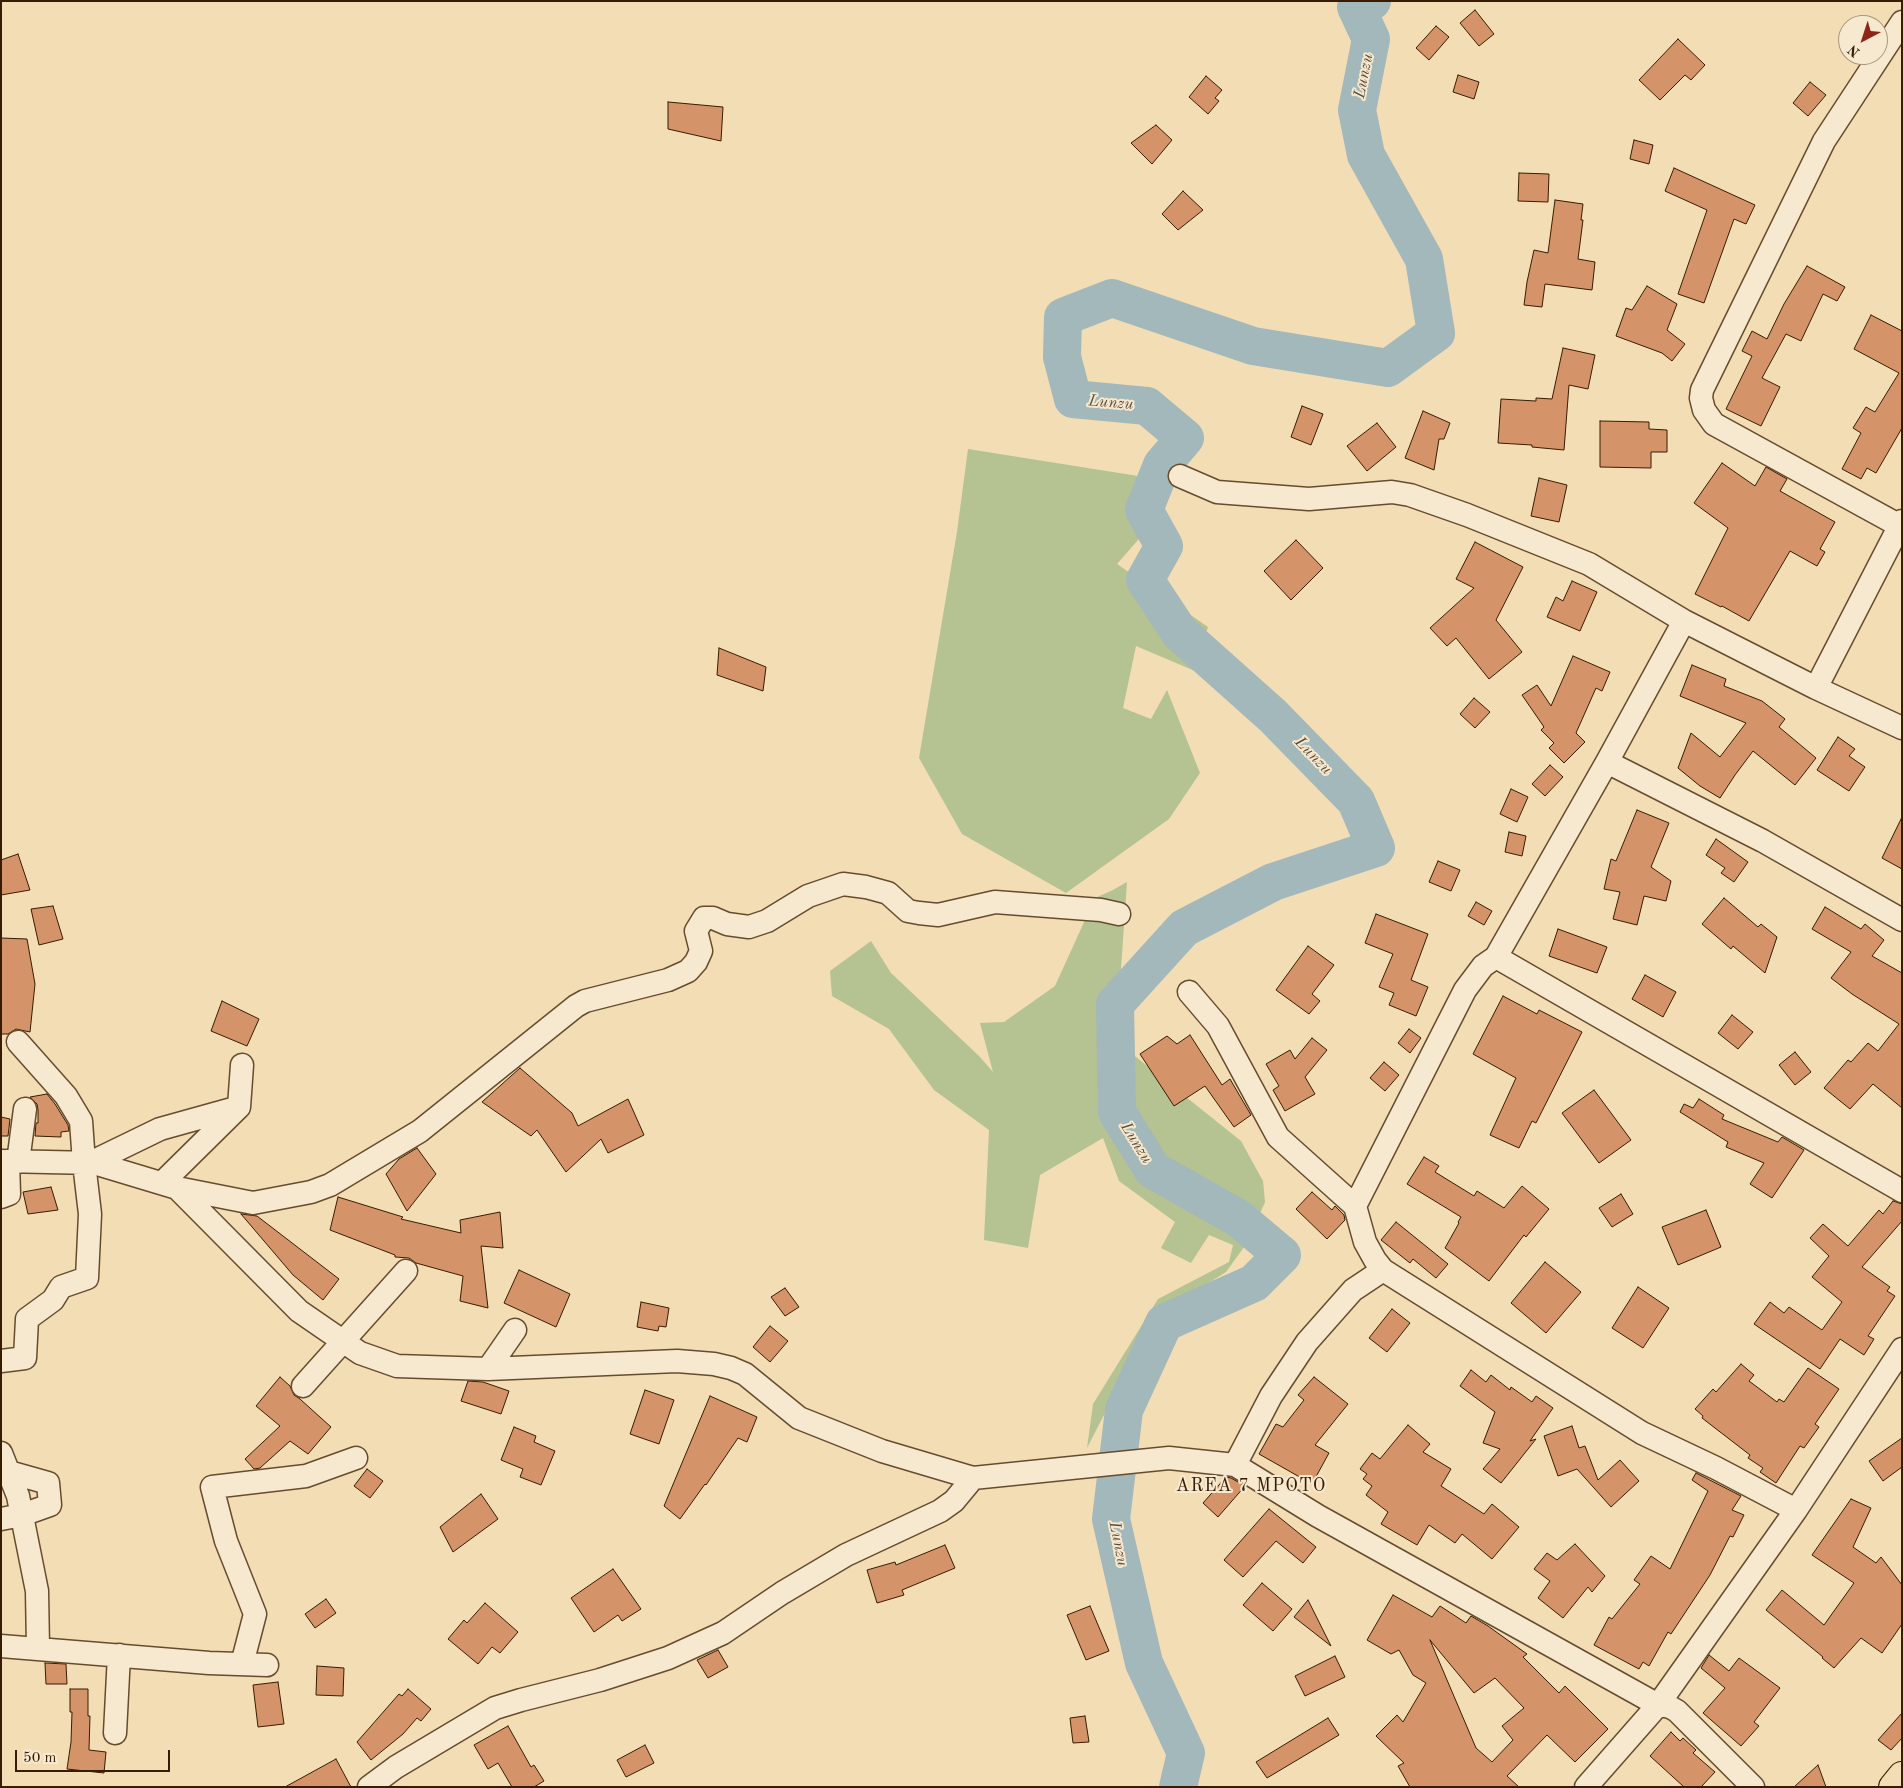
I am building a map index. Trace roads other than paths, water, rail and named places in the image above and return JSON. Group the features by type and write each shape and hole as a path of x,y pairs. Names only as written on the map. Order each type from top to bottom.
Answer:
{"main road":[{"path":"1893,1787 1902,1776"}],"street":[{"path":"1816,688 1901,525 1714,424 1704,410 1702,390 1824,140 1902,22"},
{"path":"1180,476 1217,492 1308,499 1392,492 1410,495 1577,558 1684,621 1816,688 1902,728"},
{"path":"1355,1206 1465,990 1474,976 1496,957 1607,762 1684,621"},
{"path":"1607,762 1763,841 1902,920"},
{"path":"9,1161 102,1164 170,1186 253,1203 311,1192 330,1185 420,1131 576,1006 585,1001 668,980 688,971 696,962 701,951 696,931 704,918 713,918 727,924 749,927 767,922 808,896 843,884 866,887 888,893 908,911 919,913 938,915 995,902 1100,910 1119,914"},
{"path":"1496,957 1902,1191"},
{"path":"1189,992 1218,1026 1278,1137 1355,1206 1366,1242 1375,1260 1383,1270 1642,1433 1716,1468 1796,1510"},
{"path":"1,1361 25,1358 26,1319 53,1300 61,1287 87,1278 90,1214 87,1163 81,1121 66,1096 18,1042"},
{"path":"170,1186 239,1107 242,1065"},
{"path":"87,1163 160,1129 239,1107"},
{"path":"1,1196 8,1194 9,1161 25,1109"},
{"path":"170,1186 299,1311 360,1353 397,1366 488,1369 677,1361 714,1364 745,1374 799,1418 882,1451 972,1478 1169,1458 1235,1465 1318,1516 1658,1705 1670,1707 1677,1711 1753,1787"},
{"path":"1235,1465 1271,1396 1307,1342 1353,1290 1383,1270"},
{"path":"303,1386 406,1271"},
{"path":"488,1369 515,1330"},
{"path":"1586,1787 1658,1705 1796,1510 1902,1349"},
{"path":"242,1664 255,1614 226,1541 212,1487 306,1476 356,1458"},
{"path":"5,1463 48,1483 50,1505 12,1517"},
{"path":"5,1463 18,1496 12,1517 37,1591 38,1648"},
{"path":"369,1787 396,1767 495,1708 534,1696 600,1680 668,1658 723,1633 782,1593 846,1554 940,1511 954,1501 972,1478"},
{"path":"1,1646 267,1665"},
{"path":"115,1733 120,1655"}],"waterway":[{"name":"Lunzu","path":"1178,1787 1186,1753 1144,1663 1111,1519 1124,1410 1164,1323 1254,1283 1282,1255 1238,1218 1153,1170 1117,1112 1115,1004 1184,928 1273,882 1376,848 1356,801 1273,716 1180,633 1145,580 1164,546 1144,510 1162,465 1185,438 1147,406 1073,399 1062,357 1063,317 1112,298 1253,346 1388,368 1436,333 1424,259 1366,155 1357,110 1371,39 1356,7 1372,1"}],"district":[{"name":"AREA 7 MPOTO","path":"1251,1486"}]}
